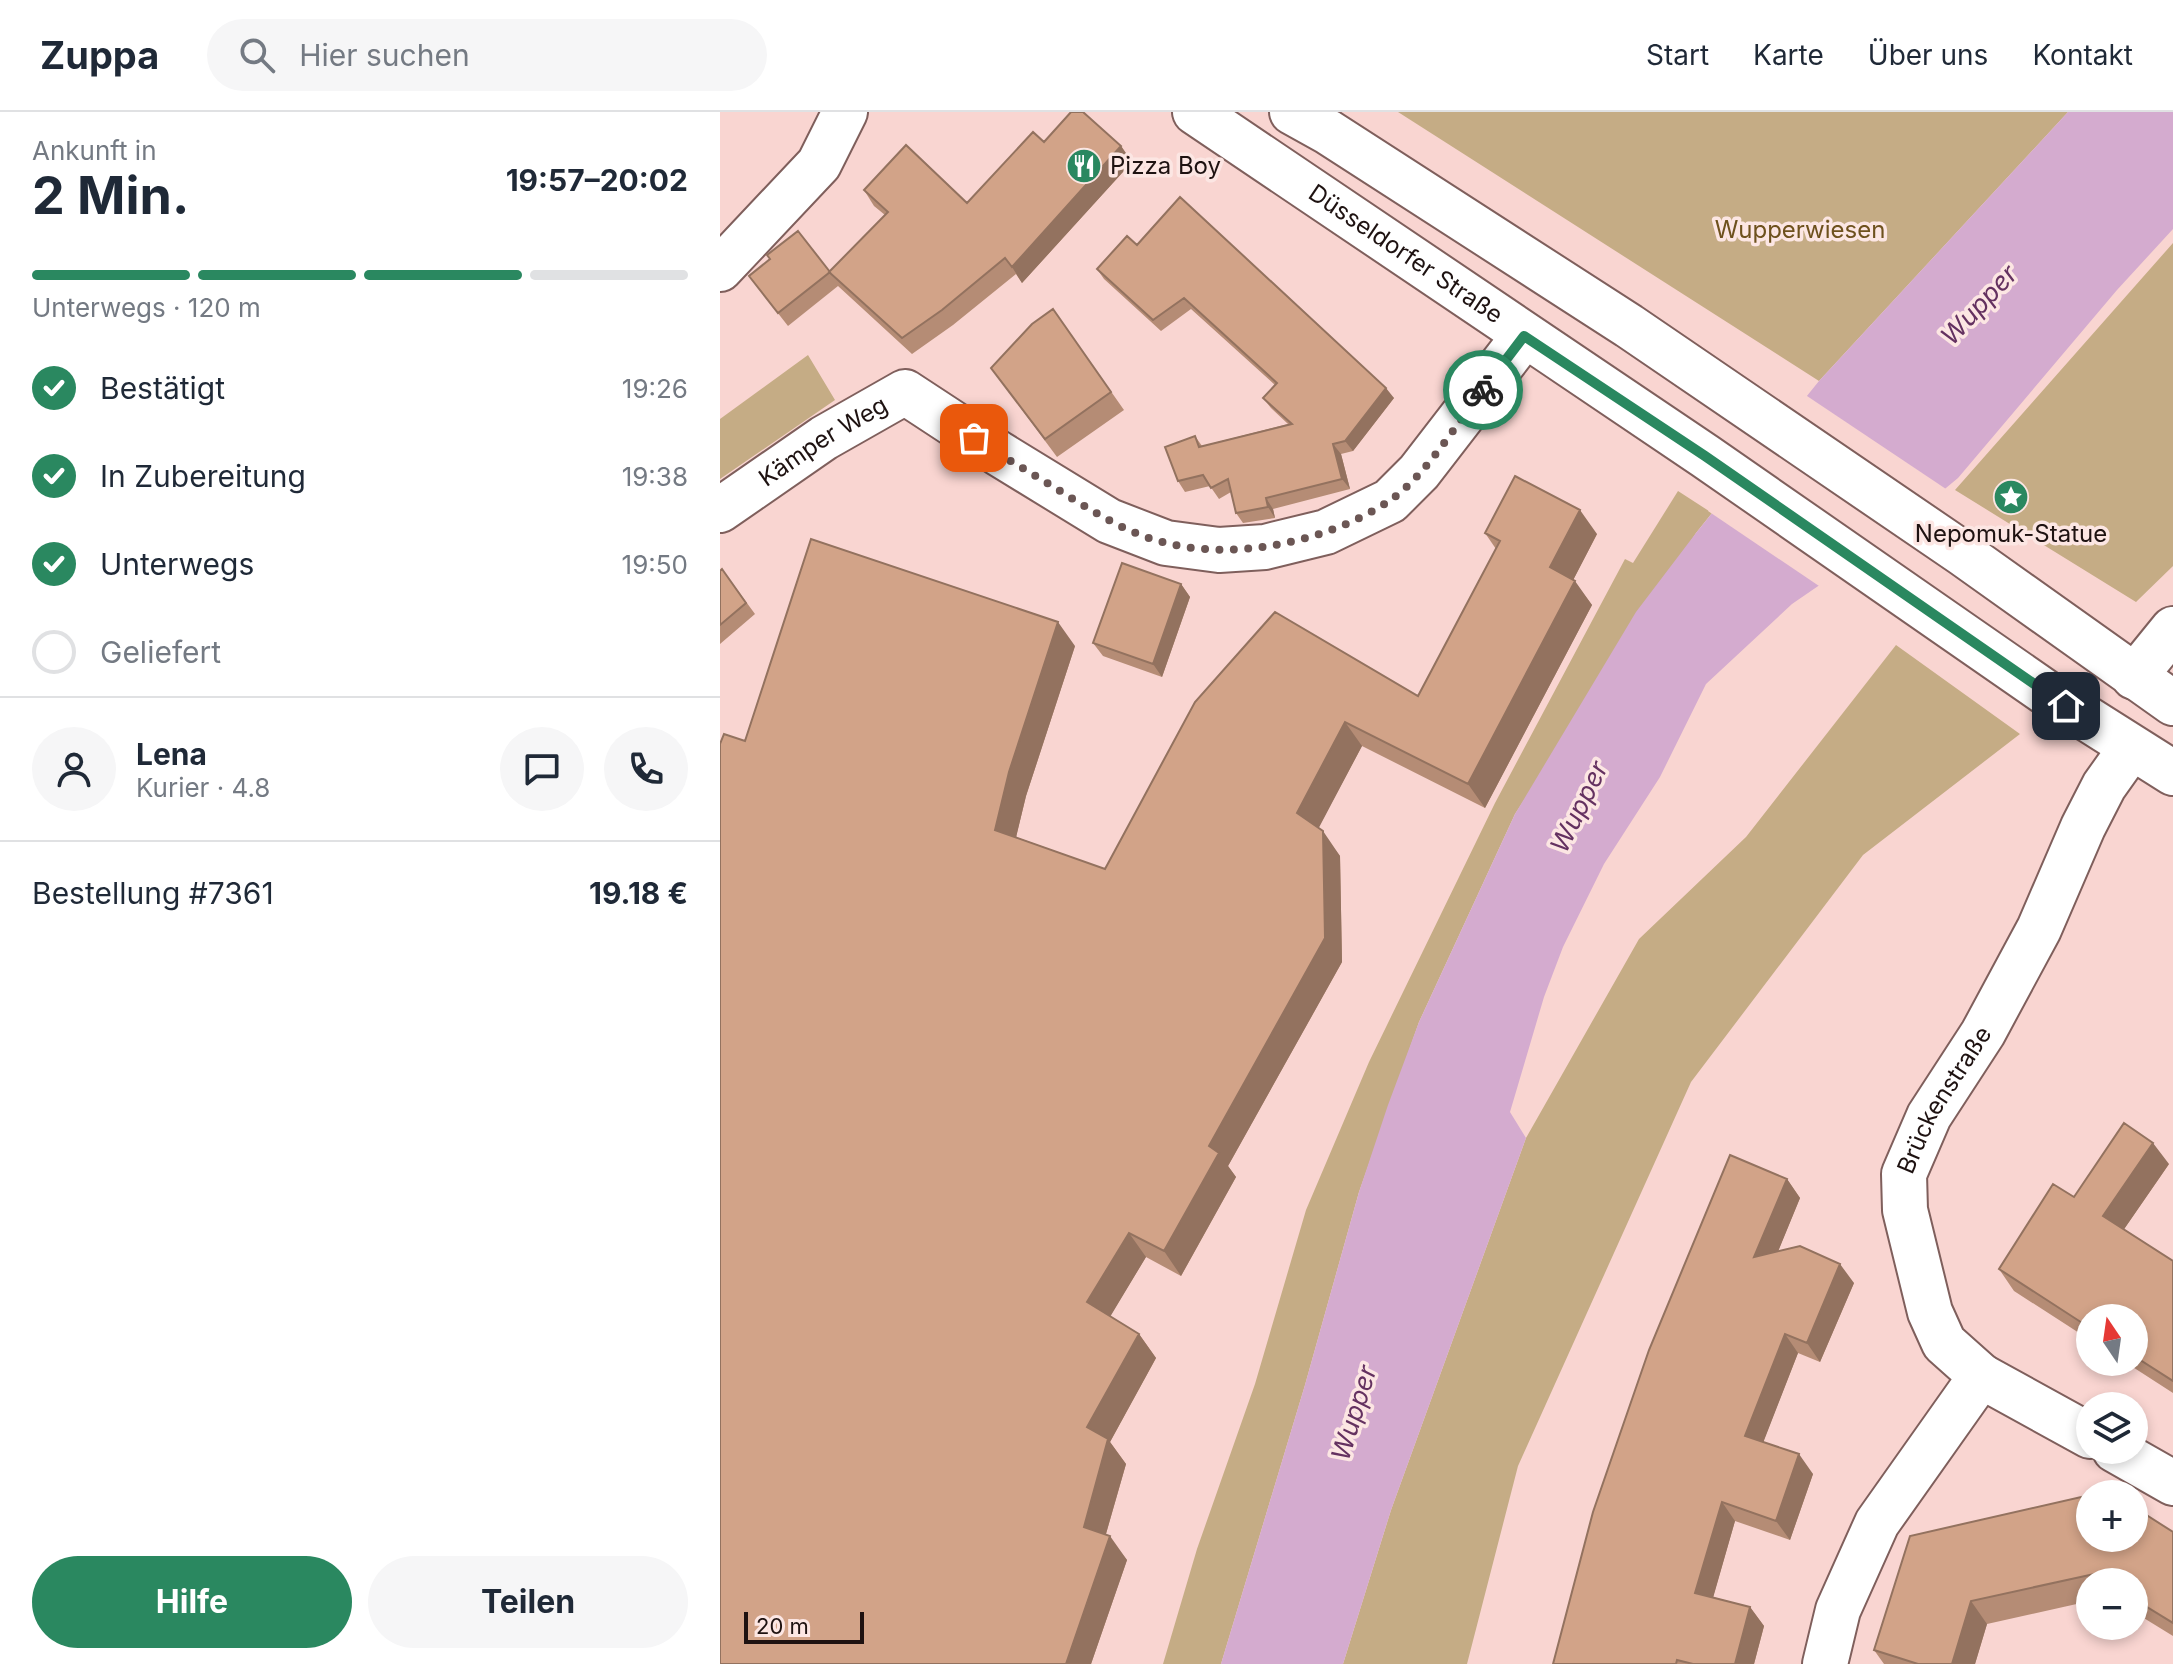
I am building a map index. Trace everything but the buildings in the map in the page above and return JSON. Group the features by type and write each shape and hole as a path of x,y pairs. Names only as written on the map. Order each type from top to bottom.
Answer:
{"street":[{"path":"720,269 819,164 845,112"},
{"name":"Düsseldorfer Straße","path":"1195,112 1705,456 1923,609 2173,773"},
{"path":"1292,112 1566,284 1962,553 2173,703"},
{"path":"1524,336 1566,284"},
{"name":"Kämper Weg","path":"720,510 824,438 905,392 1109,521 1166,543 1219,550 1265,547 1326,532 1390,501 1419,472 1524,336"},
{"path":"2134,677 2173,629"},
{"name":"Brückenstraße","path":"2076,1428 1981,1376 1944,1343 1930,1312 1905,1210 1904,1174 1929,1116 1983,1033 2039,929 2104,786 2131,748"},
{"path":"1825,1664 1838,1610 1877,1523 1981,1376"},
{"path":"2140,1464 2173,1483"}],"green space":[{"name":"Wupperwiesen","path":"1398,112 2068,112 1819,381"},
{"path":"2173,243 2173,566 2136,602 1955,490"},
{"path":"808,355 835,400 720,479 720,419"},
{"path":"1678,491 1712,513 1696,533 1515,814 1419,1022 1359,1192 1221,1664 1163,1664 1197,1549 1255,1384 1306,1210 1369,1062 1495,803 1625,559 1633,563"},
{"path":"1896,645 2020,734 1863,855 1691,1082 1518,1466 1467,1664 1343,1664 1391,1510 1526,1138 1639,939 1746,837"}],"water":[{"name":"Wupper","path":"2068,112 2173,112 2173,229 2117,290 1958,478 1875,547 1792,604 1706,684 1660,777 1604,864 1563,947 1544,997 1510,1112 1526,1138 1391,1510 1343,1664 1221,1664 1359,1192 1388,1105 1419,1022 1515,814 1636,612 1696,533 1819,381"}],"pier":[{"path":"1804,394 1949,491 1878,550 1822,588 1708,511"}],"way so far":[{"path":"974,438 1109,521 1166,543 1219,550 1265,547 1326,532 1390,501 1419,472 1483,390"}],"place":[{"name":"Pizza Boy","path":"1084,166"},
{"name":"Nepomuk-Statue","path":"2011,497"}],"route":[{"path":"1483,390 1524,336 1705,456 2066,706"}]}
